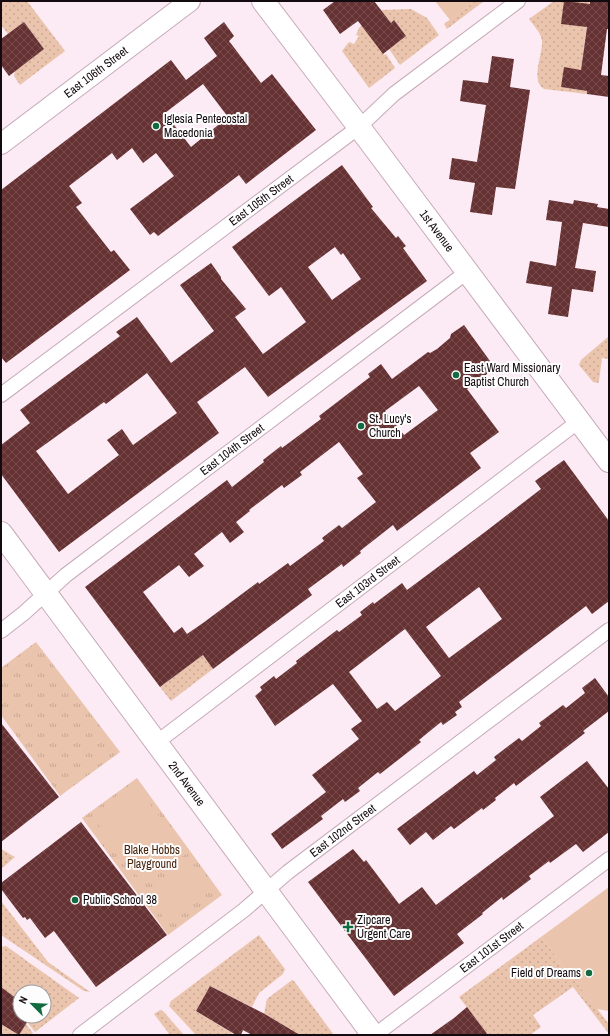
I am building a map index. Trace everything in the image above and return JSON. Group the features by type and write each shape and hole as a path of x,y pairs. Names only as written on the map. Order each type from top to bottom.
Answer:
{"main road":[{"name":"East 106th Street","path":"1,144 190,1"},
{"name":"1st Avenue","path":"263,1 609,461"},
{"name":"2nd Avenue","path":"1,533 374,1035"}],"street":[{"name":"East 105th Street","path":"1,395 359,127 394,94 518,1"},
{"name":"East 104th Street","path":"1,631 24,613 66,575 467,272"},
{"name":"East 103rd Street","path":"156,743 579,421"},
{"name":"East 102nd Street","path":"80,1035 244,910 294,867 609,630"},
{"name":"East 101st Street","path":"374,1035 609,859"}],"green space":[{"path":"1,1 27,1 65,51 20,85 14,76 15,71 44,49 24,22 8,34 1,25"},
{"path":"435,1 475,1 450,20"},
{"path":"475,1 484,1 447,29 444,24"},
{"path":"554,1 590,1 581,70 564,68 561,87 587,91 587,94 544,89 538,80 537,73 542,41 539,32 529,19"},
{"path":"411,9 427,18 439,35 400,65 389,49 406,36 395,21 391,23 381,10"},
{"path":"364,23 371,38 384,55 386,54 395,68 369,88 342,51 349,42 354,44 359,36 356,35 359,28"},
{"path":"609,336 609,359 602,358 599,381 598,383 593,382 579,365 581,360"},
{"path":"36,642 120,752 60,796 1,715 1,668"},
{"path":"203,655 213,669 171,701 160,687"},
{"name":"Blake Hobbs Playground","path":"137,778 222,895 168,935 82,818"},
{"path":"139,790 162,820 119,852 96,822"},
{"path":"164,823 187,853 144,885 121,855"},
{"path":"1,849 15,857 1,869"},
{"path":"190,860 199,872 154,906 145,894"},
{"path":"202,875 211,887 166,921 157,909"},
{"name":"Field of Dreams","path":"609,887 609,1011 597,1009 541,937"},
{"path":"1,901 48,962 90,992 84,991 1,935"},
{"path":"259,935 285,969 283,974 259,993 252,1007 210,986 196,1011 232,1033 230,1035 196,1035 169,1006 171,1001"},
{"path":"541,937 609,1024 609,1034 573,987 533,1015 541,1027 530,1035 488,1035 459,997"},
{"path":"6,946 79,998 52,1019 52,984 12,984 12,995 1,987 1,947"},
{"path":"292,980 334,1035 300,1035 264,1014 267,999"},
{"path":"160,1010 163,1011 184,1035 170,1035 154,1014"},
{"path":"1,1024 19,1035 1,1035"},
{"path":"26,1024 33,1033 30,1035 19,1035"},
{"path":"29,1024 45,1024 35,1032"}],"building":[{"path":"335,1 374,1 391,23 394,20 406,36 383,54 358,21 340,34 323,10"},
{"path":"564,1 590,4 590,1 609,1 609,29 607,29 601,75 609,76 609,97 587,94 587,91 561,87 564,67 581,70 587,27 561,24"},
{"path":"24,22 44,49 9,76 1,65 1,39"},
{"path":"224,22 234,36 229,41 261,83 272,74 316,130 246,184 239,175 158,236 154,232 150,235 130,209 174,176 156,153 143,163 132,148 117,160 112,153 69,186 82,203 76,207 111,252 114,250 130,270 6,363 1,357 1,190 171,60 186,80 217,56 204,38","holes":["203,84 228,117 191,147 165,113"]},
{"path":"492,56 514,59 510,87 530,90 515,189 496,187 492,215 470,212 475,183 449,179 452,158 477,162 486,105 460,101 463,80 488,83"},
{"path":"342,165 373,207 371,208 396,238 398,236 406,246 403,248 427,281 268,397 245,367 197,402 219,433 59,552 1,474 1,445 30,423 20,410 120,336 116,332 137,317 171,363 214,331 180,285 211,263 221,279 246,309 235,317 263,354 306,322 281,287 269,296 232,247","holes":["335,247 341,255 343,253 361,279 332,300 308,267","147,373 177,413 133,445 122,429 107,440 119,455 68,494 36,451 104,402 106,404"]},
{"path":"549,200 573,204 574,200 598,204 597,207 609,209 609,227 583,223 575,268 596,271 593,292 572,289 568,317 548,314 552,287 526,283 530,261 556,266 562,222 546,220"},
{"path":"464,325 495,368 467,389 499,432 470,453 481,468 397,531 393,525 360,551 361,553 343,567 342,564 308,589 312,595 213,669 203,655 160,687 85,587 227,480 232,487 264,462 263,460 281,446 282,448 321,419 319,416 370,377 368,374 381,364 392,379 428,352 430,353 437,349 450,338 451,334","holes":["419,386 438,410 404,435 385,411","339,442 363,474 357,478 376,502 342,528 339,525 322,538 324,541 290,566 288,563 259,584 258,582 187,634 182,627 174,633 143,592 179,565 189,577 204,566 194,554 222,532 230,543 244,532 236,522 250,511 249,510 282,485 284,488 302,475 300,472"]},
{"path":"564,460 609,521 609,601 592,614 586,606 459,702 462,707 455,712 457,715 443,725 441,722 419,740 421,742 380,774 378,772 358,788 360,791 345,802 343,799 321,816 323,819 282,849 271,834 326,792 312,775 359,739 351,729 362,721 333,684 275,726 255,696 262,690 260,687 274,676 276,679 297,663 296,661 337,630 339,632 362,615 360,612 373,602 374,604 402,583 407,590 485,532 541,489 535,481","holes":["479,587 502,619 449,658 426,627","405,629 441,676 395,711 387,702 377,709 349,672"]},
{"path":"595,678 609,697 609,711 583,731 585,733 516,786 514,783 483,810 482,808 454,829 451,826 433,840 426,832 410,845 397,829 474,771 477,775 496,760 494,757 519,738 522,741 541,726 539,723 563,705 566,708 585,693 582,688"},
{"path":"1,723 59,797 1,842"},
{"path":"587,761 609,789 609,832 583,852 576,844 529,876 531,879 503,900 502,897 457,934 464,943 394,996 308,882 353,849 364,862 366,860 399,904 422,887 436,905 554,816 540,797"},
{"name":"Public School 38","path":"81,822 167,935 96,987 54,931 45,938 30,918 27,920 25,917 23,918 1,889 1,883"},
{"path":"210,986 263,1013 300,1035 252,1035 243,1030 241,1035 236,1035 196,1011"},
{"path":"1,987 12,995 12,1024 26,1024 19,1035 1,1024"},
{"path":"467,1007 488,1035 430,1035 454,1018"}],"place":[{"name":"Iglesia Pentecostal Macedonia","path":"156,126"},
{"name":"East Ward Missionary Baptist Church","path":"456,375"},
{"name":"St. Lucy's Church","path":"361,426"},
{"name":"Public School 38","path":"75,900"},
{"name":"Zipcare Urgent Care","path":"348,927"},
{"name":"Field of Dreams","path":"589,973"}]}
